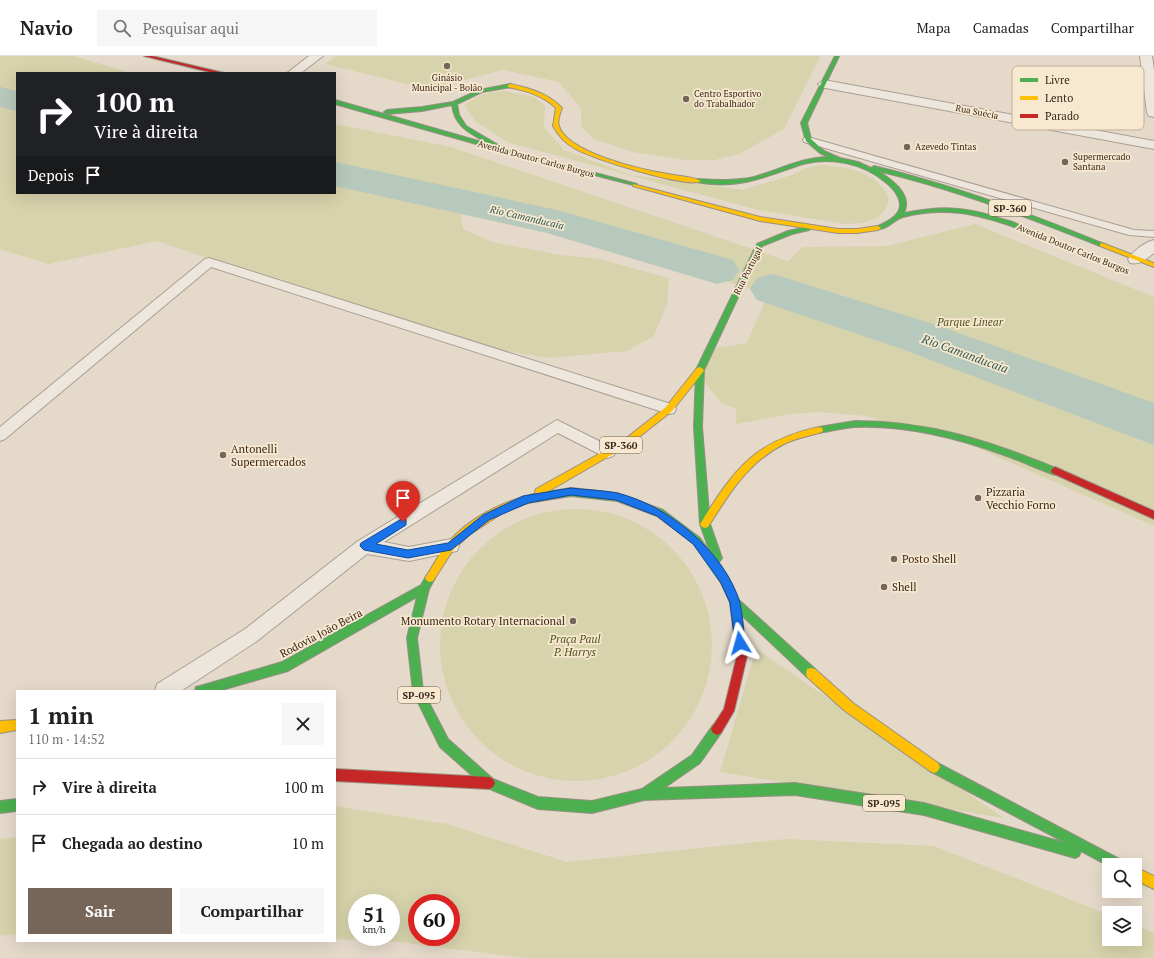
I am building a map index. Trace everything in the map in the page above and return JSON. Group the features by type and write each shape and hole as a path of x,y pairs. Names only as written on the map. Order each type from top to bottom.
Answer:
{"main road":[{"path":"146,56 217,72"},
{"path":"837,56 804,123 808,140 822,152 838,160"},
{"path":"372,113 422,109 454,103 466,96 493,87 510,86 542,94 552,99 559,108 556,126 561,136 573,146 604,161 690,180 734,182 751,179"},
{"name":"Avenida Doutor Carlos Burgos","path":"336,102 503,150 739,210 760,219 838,231"},
{"path":"454,103 456,115 464,127 503,150"},
{"name":"SP-360","path":"751,179 803,162 820,159 838,160 861,165 878,173 888,180 901,194 903,206 898,216 888,224 874,229 838,231"},
{"name":"Avenida Doutor Carlos Burgos","path":"861,165 901,172 942,183 1154,265"},
{"path":"744,190 751,179"},
{"name":"Avenida Doutor Carlos Burgos","path":"898,216 927,210 952,208 974,212 1026,230"},
{"path":"739,210 746,226"},
{"name":"Rua Portugal","path":"526,499 627,442 669,409 700,370 709,353 756,245 790,232 805,229 838,231"},
{"name":"Rua Portugal","path":"700,370 698,426 705,524 725,580"},
{"path":"705,524 729,486 754,458 794,436 830,426 879,423 940,431 1025,459 1154,516"},
{"name":"SP-095","path":"489,783 444,743 418,692 412,638 424,588 451,546 486,517 526,499 571,492 617,497 660,514 697,541 725,580 735,603 742,656 729,711 696,759 644,794"},
{"name":"Rodovia João Beira","path":"204,690 284,667 424,588"},
{"name":"SP-095","path":"735,603 850,707 936,768 1107,858"},
{"path":"0,727 16,725"},
{"name":"SP-095","path":"336,775 489,783 538,803 592,807 644,794 795,789 924,809 1102,859"},
{"path":"0,807 16,805"},
{"path":"1142,877 1154,883"}],"street":[{"path":"293,72 317,56"},
{"path":"1146,56 1154,113"},
{"name":"Rua Suécia","path":"824,84 1012,119"},
{"name":"Rua Suécia","path":"1073,130 1154,145"},
{"path":"1136,258 1154,245"}],"lane":[{"path":"808,140 1133,232 1154,234"},
{"path":"0,435 209,262 669,409"},
{"path":"166,690 251,635 364,546 557,426 608,452"},
{"path":"364,546 408,554 451,546"}],"green space":[{"path":"0,56 74,56 127,72 16,72 16,95 0,92"},
{"name":"Centro Esportivo do Trabalhador","path":"337,56 820,56 784,129 739,154 715,160 685,160 633,152 594,139 581,126 581,109 559,82 503,70 426,90 325,64"},
{"path":"504,91 535,97 545,106 544,127 564,150 631,175 743,190 792,175 806,168 822,165 841,167 860,172 874,179 885,190 889,200 886,209 877,218 862,223 845,224 758,210 510,143 476,122 464,105 483,94"},
{"name":"Parque Linear","path":"0,105 16,107 16,194 336,194 336,124 451,147 788,261 803,247 887,246 975,224 1154,297 1154,526 964,442 866,416 818,412 792,414 736,424 736,408 722,404 697,372 703,350 747,343 768,294 721,280 626,233 560,218 524,215 494,206 460,208 463,229 492,242 561,255 599,259 669,278 667,304 654,336 627,351 549,358 468,345 157,241 48,264 0,249"},
{"name":"Praça Paul P. Harrys","path":"576,509 603,512 628,519 651,532 672,549 689,570 702,593 709,618 712,645 709,672 702,697 689,720 672,741 651,758 628,771 603,778 576,781 549,778 524,771 501,758 480,741 463,720 450,697 443,672 440,645 443,618 450,593 463,570 480,549 501,532 524,519 549,512"},
{"path":"756,649 1004,818 720,772"},
{"path":"336,806 447,824 567,862 786,839 934,846 1102,912 1102,946 1142,946 1142,928 1154,933 1154,958 525,958 430,946 460,946 460,894 408,894 408,943 400,942 400,894 348,894 348,940 336,939"},
{"path":"16,837 16,934 0,936 0,839"}],"waterway":[{"name":"Rio Camanducaia","path":"0,97 16,101"},
{"name":"Rio Camanducaia","path":"336,174 557,223 717,270"},
{"name":"Rio Camanducaia","path":"773,289 919,337 1154,424"}],"traffic: fast":[{"path":"837,56 804,123 808,140 822,152 839,160"},
{"path":"510,86 481,91 454,103 456,115 464,127 503,150 635,185"},
{"path":"336,102 503,150"},
{"path":"387,112 422,109 454,103"},
{"path":"698,181 729,182 747,180 812,160 834,159 856,163 876,172 895,186 903,201 902,209 898,216 878,228"},
{"path":"874,168 932,183 990,201 1102,245"},
{"path":"898,216 932,210 960,210 973,212 1019,227"},
{"path":"700,370 759,245 790,232 807,229"},
{"path":"700,370 698,427 705,524 717,558"},
{"path":"819,430 855,424 907,426 958,437 982,444 1055,471"},
{"path":"534,498 571,492 617,497 660,513 697,541 725,580 735,603 811,673"},
{"path":"430,578 424,588 412,638 418,692 444,743 489,783 538,803 592,807 644,794 696,759 717,729"},
{"path":"204,690 284,667 424,588"},
{"path":"934,767 1106,858"},
{"path":"644,794 795,789 924,809 1075,852"},
{"path":"0,807 16,805"}],"traffic: slow":[{"path":"510,86 536,92 554,103 559,108 556,126 563,137 577,148 596,157 642,171 698,181"},
{"path":"635,185 760,219 838,231 857,231 878,228"},
{"path":"1102,245 1154,265"},
{"path":"539,492 627,442 669,409 700,370"},
{"path":"705,524 727,490 751,462 780,442 798,435 819,430"},
{"path":"430,578 450,547 466,532 489,516 513,504 534,498"},
{"path":"811,673 849,707 934,767"},
{"path":"0,727 16,725"},
{"path":"1142,877 1154,883"}],"traffic: jam":[{"path":"146,56 217,72"},
{"path":"1055,471 1154,515"},
{"path":"717,729 729,711 742,656 735,603"},
{"path":"336,775 489,783"}],"place":[{"name":"Ginásio Municipal - Bolão","path":"447,66"},
{"name":"Centro Esportivo do Trabalhador","path":"686,99"},
{"name":"Azevedo Tintas","path":"907,147"},
{"name":"Supermercado Santana","path":"1065,162"},
{"name":"Antonelli Supermercados","path":"223,455"},
{"name":"Pizzaria Vecchio Forno","path":"978,498"},
{"name":"Posto Shell","path":"894,559"},
{"name":"Shell","path":"884,587"},
{"name":"Monumento Rotary Internacional","path":"573,621"}],"route":[{"path":"403,522 364,546 408,554 451,546 486,517 526,499 571,492 617,497 660,514 697,541 725,580 735,603 740,643"}]}
